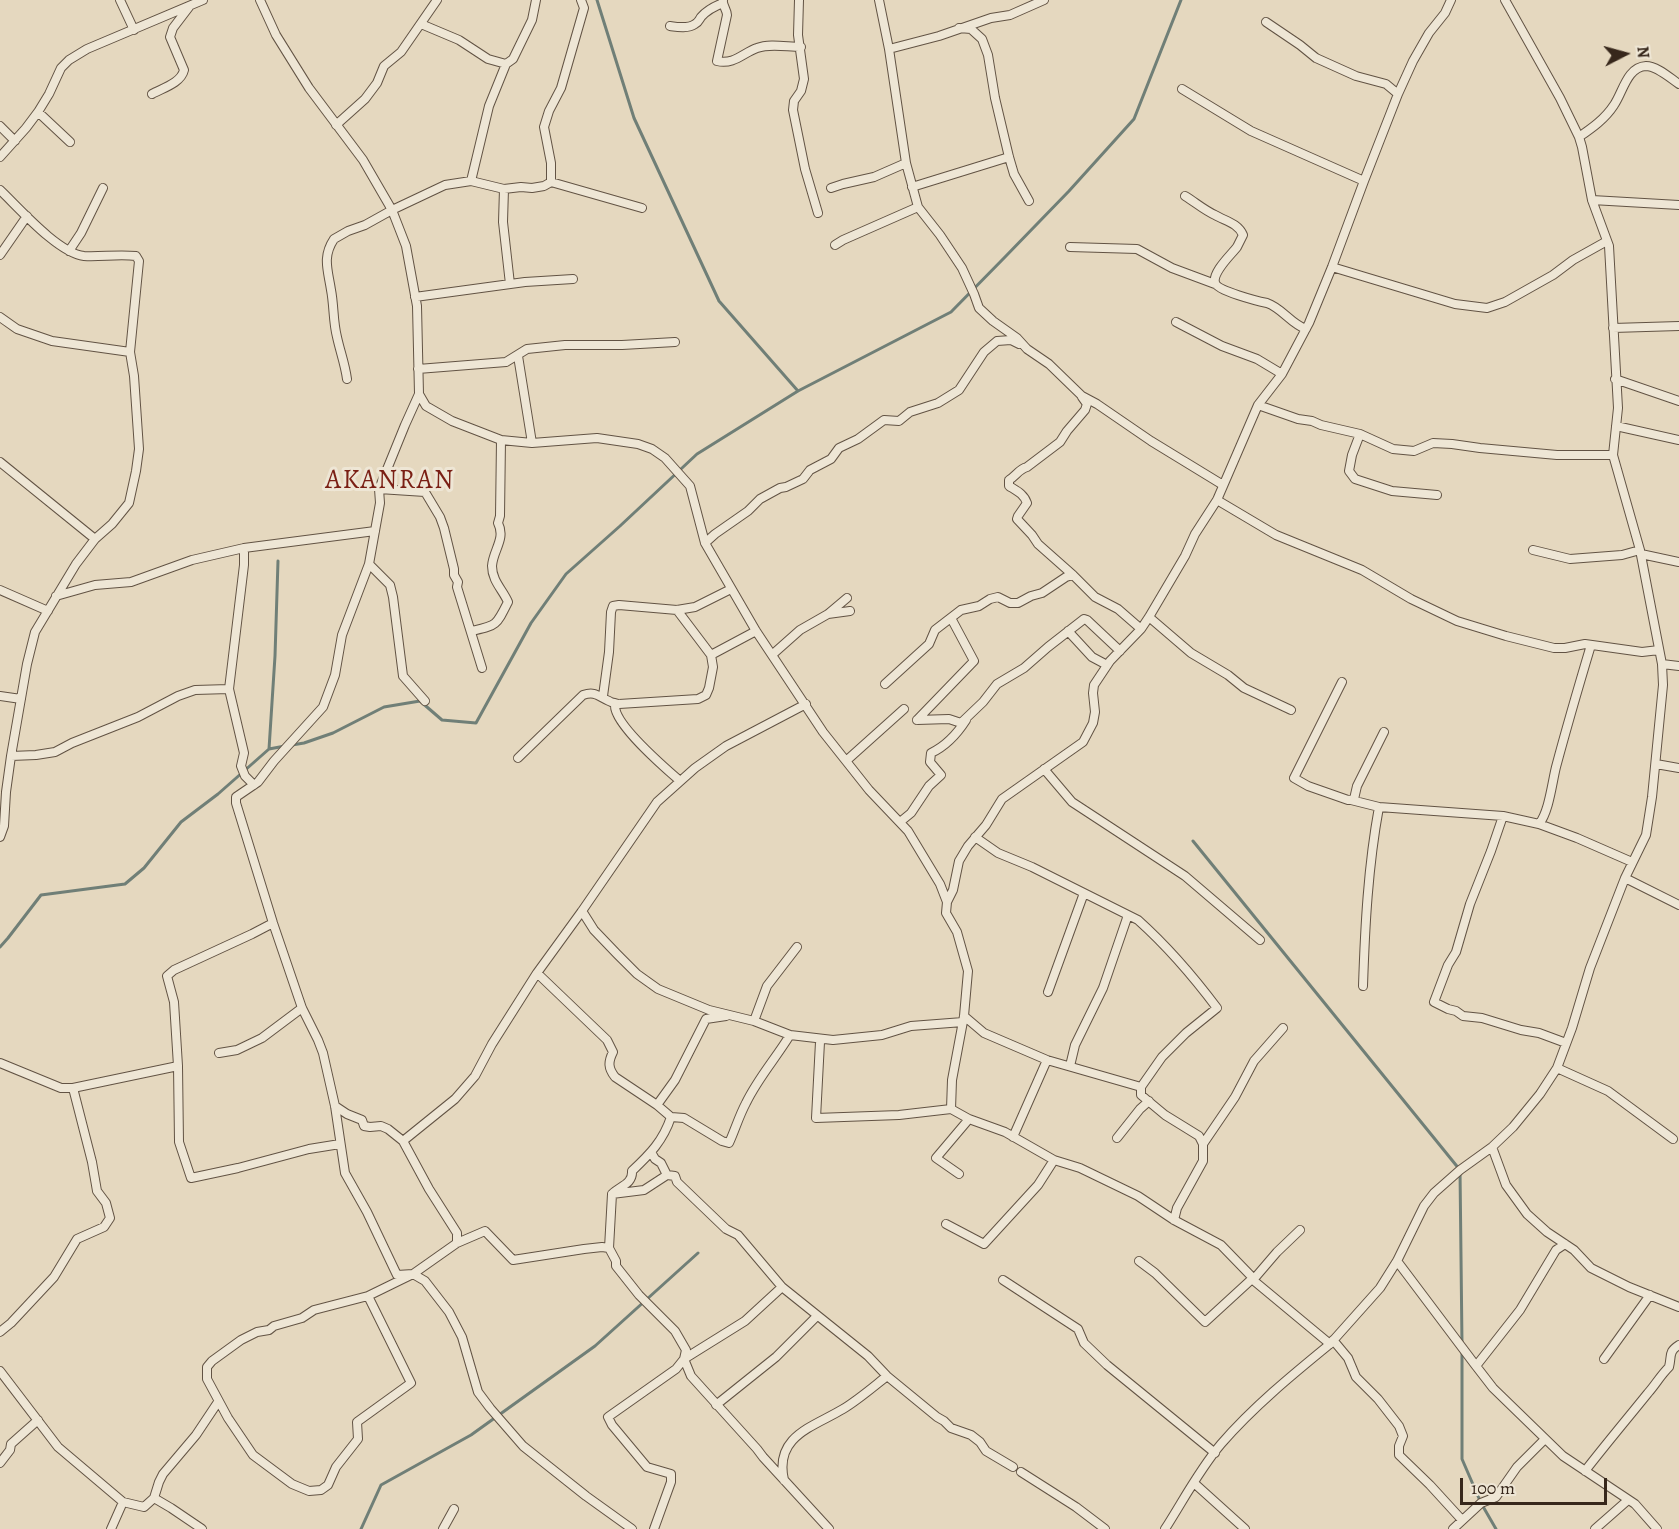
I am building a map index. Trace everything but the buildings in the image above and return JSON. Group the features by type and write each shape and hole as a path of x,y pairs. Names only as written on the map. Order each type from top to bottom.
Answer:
{"street":[{"path":"120,0 134,30"},
{"path":"0,157 38,112 61,68 69,60 87,49 203,0"},
{"path":"260,0 276,35 309,88 363,160 392,210 406,246 416,297 419,394 380,489 380,503 369,564 342,635 336,675 323,707 254,785 236,797 236,802 302,1008 318,1040 335,1106 345,1173 397,1275 413,1274 424,1281 449,1312 462,1337 478,1392 523,1446 632,1529"},
{"path":"336,125 365,99 377,83 384,66 401,52 436,0"},
{"path":"471,181 489,106 506,64 513,59 532,20 536,0"},
{"path":"551,182 551,163 544,127 561,87 584,8 582,0"},
{"path":"799,0 798,35 804,79 801,91 794,101 793,110 805,169 818,213"},
{"path":"879,0 889,49 906,163 918,207 962,268 978,308 1017,338 1027,349"},
{"path":"889,49 914,44 991,18 1010,15 1044,0"},
{"path":"946,902 953,890 959,861 1002,799 1083,742 1093,723 1094,685 1107,665 1141,629 1185,556 1217,500 1258,405 1282,374 1306,329 1398,94 1413,61 1451,0"},
{"path":"1165,1529 1220,1445 1287,1379 1331,1342 1380,1288 1397,1261 1424,1206 1434,1193 1460,1170 1492,1147 1513,1127 1540,1094 1557,1068 1590,968 1625,878 1646,835 1656,764 1663,685 1662,664 1641,552 1613,455 1618,408 1609,246 1592,200 1579,137 1560,98 1505,0"},
{"path":"669,26 693,26 703,14 723,2 727,15 717,61 742,58 756,48 766,46 801,47"},
{"path":"152,94 179,79 183,74 184,70 170,37 173,28 191,4"},
{"path":"162,18 173,28"},
{"path":"1266,22 1316,58 1356,76 1386,84 1398,94"},
{"path":"421,24 459,40 488,59 506,64"},
{"path":"958,28 971,29 982,39 988,55 1001,131 1014,174 1029,201"},
{"path":"1579,137 1598,124 1614,105 1636,68 1648,66 1657,69 1679,84"},
{"path":"1182,89 1251,131 1364,181"},
{"path":"38,112 70,142"},
{"path":"0,126 15,141"},
{"path":"912,187 1009,157"},
{"path":"831,188 860,182 906,163"},
{"path":"347,379 345,364 336,337 332,291 327,266 328,249 334,239 445,185 471,181 504,189 521,187 531,189 551,182 642,208"},
{"path":"69,251 81,233 103,188"},
{"path":"504,189 503,222 510,284"},
{"path":"0,190 51,238 69,251 83,256 136,256 139,261 130,352 139,449 129,503 112,524 95,539 76,564 35,632 11,756 4,769 4,826 0,837"},
{"path":"1185,196 1215,216 1234,224 1243,235 1237,247 1221,266 1215,284"},
{"path":"1592,200 1679,205"},
{"path":"836,245 918,207"},
{"path":"0,255 27,216"},
{"path":"1332,267 1455,304 1487,308 1505,302 1607,241"},
{"path":"1070,247 1137,249 1172,268 1218,287 1274,305 1300,327 1306,329"},
{"path":"416,297 550,279 573,279"},
{"path":"0,317 17,330 52,341 130,352"},
{"path":"1176,322 1222,346 1257,359 1282,374"},
{"path":"1613,328 1679,326"},
{"path":"705,543 748,511 760,499 803,479 810,470 831,459 839,448 858,439 884,420 899,421 910,412 938,403 959,390 984,352 997,341 1011,340 1049,364 1082,396 1087,404 1085,410 1060,442 1027,467 1022,468 1009,480 1009,486 1027,500 1017,519 1038,544 1073,574 1095,597 1118,609 1141,629"},
{"path":"418,369 506,362 527,350 565,345 675,342"},
{"path":"518,356 532,443"},
{"path":"1615,378 1679,401"},
{"path":"419,394 426,406 452,421 501,440 532,443 597,438 638,444 652,449 665,458 690,486 705,543 756,631 823,732 869,790 900,822 940,884 946,902 946,912 957,932 968,971 963,1019 952,1080 951,1109"},
{"path":"1082,396 1223,485"},
{"path":"1258,405 1298,419 1360,434 1393,449 1414,451 1433,443 1557,455 1613,455"},
{"path":"1616,426 1679,440"},
{"path":"1360,434 1349,471 1355,479 1392,491 1437,495"},
{"path":"472,631 494,626 508,602 496,583 492,566 501,539 498,523 501,440"},
{"path":"0,462 95,539"},
{"path":"380,489 424,492 440,517 458,582 457,587 482,668"},
{"path":"1217,500 1276,535 1362,570 1411,599 1457,621 1554,648 1585,644 1642,652 1659,651"},
{"path":"57,596 94,585 131,582 192,560 244,548 375,531"},
{"path":"244,548 229,689 244,753 241,766 245,776 254,785"},
{"path":"1533,550 1570,559 1641,552 1679,562"},
{"path":"369,564 390,585 403,676 425,701"},
{"path":"885,684 928,644 935,630 961,610 979,606 990,598 998,597 1010,603 1018,603 1042,593 1073,574"},
{"path":"603,696 613,606 677,610 695,608 731,589"},
{"path":"0,590 48,611"},
{"path":"773,654 800,630 828,614 847,598"},
{"path":"518,758 584,695 592,692 603,696 609,702 620,704 698,699 706,695 713,667 711,655 677,610"},
{"path":"828,614 850,611"},
{"path":"1149,616 1191,653 1244,687 1290,710"},
{"path":"951,618 974,661 917,720 949,719 961,723 983,702 997,684 1024,668 1048,646 1084,619 1088,620 1120,651"},
{"path":"711,655 756,631"},
{"path":"1068,631 1092,657 1107,665"},
{"path":"1539,824 1547,806 1563,740 1591,645"},
{"path":"1662,664 1679,666"},
{"path":"1342,682 1294,778 1308,786 1379,807 1503,816 1539,824 1632,862"},
{"path":"11,756 55,752 138,717 178,696 195,690 229,689"},
{"path":"0,696 21,699"},
{"path":"620,704 615,706 615,713 655,760 680,781"},
{"path":"402,1141 455,1099 475,1076 492,1044 537,973 657,802 680,781 726,746 806,704"},
{"path":"846,761 904,709"},
{"path":"900,822 911,813 929,786 941,775 930,762 931,753 940,749 956,735 969,714"},
{"path":"1351,800 1354,799 1357,786 1384,732"},
{"path":"1656,764 1679,768"},
{"path":"1044,769 1072,802 1185,876 1260,940"},
{"path":"1363,986 1366,913 1372,848 1379,807"},
{"path":"1503,816 1470,904 1456,952 1448,965 1434,1002 1463,1016 1482,1018 1539,1033 1566,1043"},
{"path":"975,837 998,853 1032,867 1138,920 1198,982 1217,1008 1186,1033 1162,1057 1141,1087 1141,1095 1165,1115 1199,1136 1203,1144 1203,1161 1174,1220"},
{"path":"1625,878 1679,905"},
{"path":"1048,992 1084,893"},
{"path":"582,911 594,930 637,974 658,989 709,1010 754,1021 790,1035 833,1040 882,1035 911,1026 963,1019 984,1033 1047,1060 1141,1087"},
{"path":"1070,1066 1075,1045 1103,988 1128,915"},
{"path":"273,923 174,970 167,976 174,1002 179,1142 191,1178 292,1153 340,1144"},
{"path":"754,1021 767,986 797,947"},
{"path":"537,973 607,1040 613,1052 609,1061 610,1070 615,1077 671,1117 684,1118 729,1143 746,1103 769,1064 778,1055 790,1035"},
{"path":"219,1053 237,1050 262,1038 302,1008"},
{"path":"657,1105 675,1080 706,1019 729,1015"},
{"path":"1203,1144 1235,1098 1254,1060 1283,1028"},
{"path":"820,1042 816,1118 899,1115 951,1109 1013,1137 1054,1160 1080,1168 1138,1196 1174,1220 1221,1245 1253,1279 1348,1358 1356,1377 1400,1426 1403,1436 1399,1446 1400,1455 1462,1520"},
{"path":"1013,1137 1047,1060"},
{"path":"0,1063 61,1088 73,1088 178,1066"},
{"path":"1557,1068 1608,1091 1673,1139"},
{"path":"0,1332 54,1277 77,1239 104,1227 110,1218 106,1203 97,1191 93,1162 73,1088"},
{"path":"1117,1138 1149,1101"},
{"path":"335,1106 362,1120 364,1126 381,1126 402,1141 457,1233 457,1243"},
{"path":"612,1194 630,1182 632,1171 651,1152 666,1132 671,1117"},
{"path":"959,1174 936,1158 969,1119"},
{"path":"1492,1147 1506,1185 1527,1214 1547,1232 1574,1250 1591,1268 1679,1307"},
{"path":"651,1152 661,1163 667,1175"},
{"path":"946,1224 984,1244 1038,1185 1054,1160"},
{"path":"612,1194 644,1190 667,1175 675,1176 677,1182 726,1229 738,1235 782,1287 951,1428 971,1435 986,1451 1012,1467"},
{"path":"612,1194 609,1248 616,1261 616,1266 639,1295 675,1331 686,1350 684,1359 691,1376 829,1529"},
{"path":"1139,1261 1155,1272 1205,1322 1253,1279 1300,1230"},
{"path":"368,1296 411,1383 357,1422 358,1439 336,1467 327,1485 321,1490 309,1491 292,1484 253,1455 219,1406 207,1379 207,1367 212,1361 241,1340 257,1332 302,1318 314,1310 368,1296 413,1274 457,1243 486,1231 513,1260 584,1248 609,1248"},
{"path":"1476,1366 1520,1310 1556,1250 1565,1244"},
{"path":"1397,1261 1493,1388 1563,1456 1635,1504 1657,1529"},
{"path":"1003,1280 1078,1329 1084,1343 1107,1365 1215,1453"},
{"path":"654,1529 671,1482 671,1474 647,1467 608,1417 676,1369 684,1359 745,1321 782,1287"},
{"path":"1604,1359 1650,1295"},
{"path":"716,1405 776,1357 817,1317"},
{"path":"1585,1471 1650,1391 1659,1376 1669,1367 1672,1349 1679,1345"},
{"path":"0,1371 58,1447 123,1502 144,1507 154,1498 163,1474 219,1406"},
{"path":"784,1480 782,1470 788,1444 796,1436 844,1408 887,1376"},
{"path":"0,1463 10,1450 11,1444 38,1420"},
{"path":"1453,1529 1481,1503 1496,1497 1517,1467 1545,1439"},
{"path":"1021,1472 1076,1507 1105,1529"},
{"path":"1194,1483 1245,1529"},
{"path":"154,1498 202,1529"},
{"path":"1595,1529 1628,1500"},
{"path":"111,1529 123,1502"},
{"path":"443,1529 454,1509"}],"waterway":[{"path":"597,0 634,118 719,301 798,391"},
{"path":"292,745 333,733 384,707 420,701 442,720 476,723 531,623 566,574 697,454 798,391 951,312 1005,257 1134,119 1181,0"},
{"path":"269,749 278,561"},
{"path":"0,947 41,895 125,884 144,868 181,822 218,794 269,749 285,746"},
{"path":"1193,841 1460,1170 1462,1344"},
{"path":"361,1529 381,1485 471,1435 595,1346 698,1253"},
{"path":"1462,1350 1462,1459 1481,1503 1496,1529"}],"district":[{"name":"AKANRAN","path":"390,481"}]}
